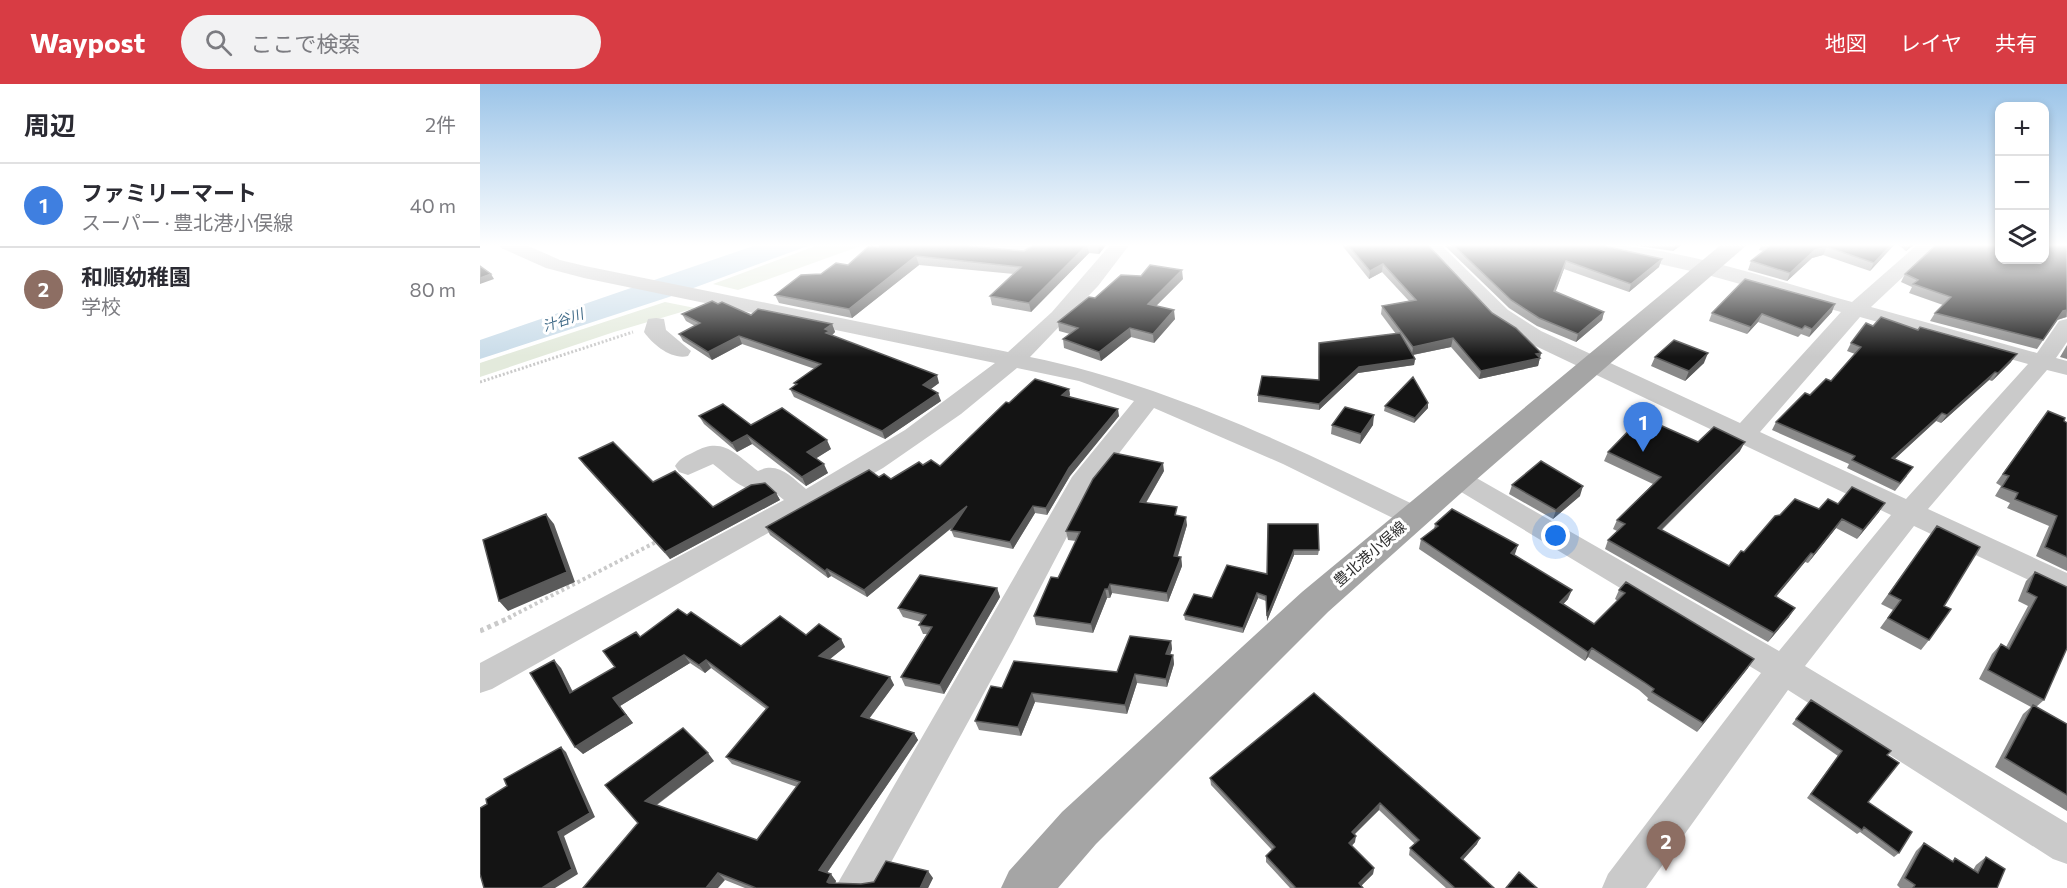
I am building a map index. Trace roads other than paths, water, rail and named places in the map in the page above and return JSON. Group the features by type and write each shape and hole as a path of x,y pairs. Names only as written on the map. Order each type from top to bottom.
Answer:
{"main road":[{"name":"豊北港小俣線","path":"1026,888 1096,812 1315,602 1457,478 1692,282"}],"street":[{"path":"626,282 1084,375 1150,397 1339,479 1413,516"},
{"path":"480,678 888,455 952,412 1014,359 1090,282"},
{"path":"1467,282 1500,315 1533,336 2067,586"},
{"path":"1754,282 1854,311 2056,364"},
{"path":"1744,434 1854,311 1887,282"},
{"path":"656,324 655,332 680,351"},
{"path":"1622,888 1782,669 1910,512 2056,364 2067,326"},
{"path":"855,888 1001,633 1082,483 1150,397"},
{"path":"688,466 714,452 757,483 771,475 804,502"},
{"path":"1457,478 1782,669 2067,845"}],"water":[{"name":"汁谷川","path":"650,282 711,282 480,359 480,340"}],"place":[{"name":"ファミリーマート","path":"1643,452"},
{"name":"和順幼稚園","path":"1666,871"}]}
